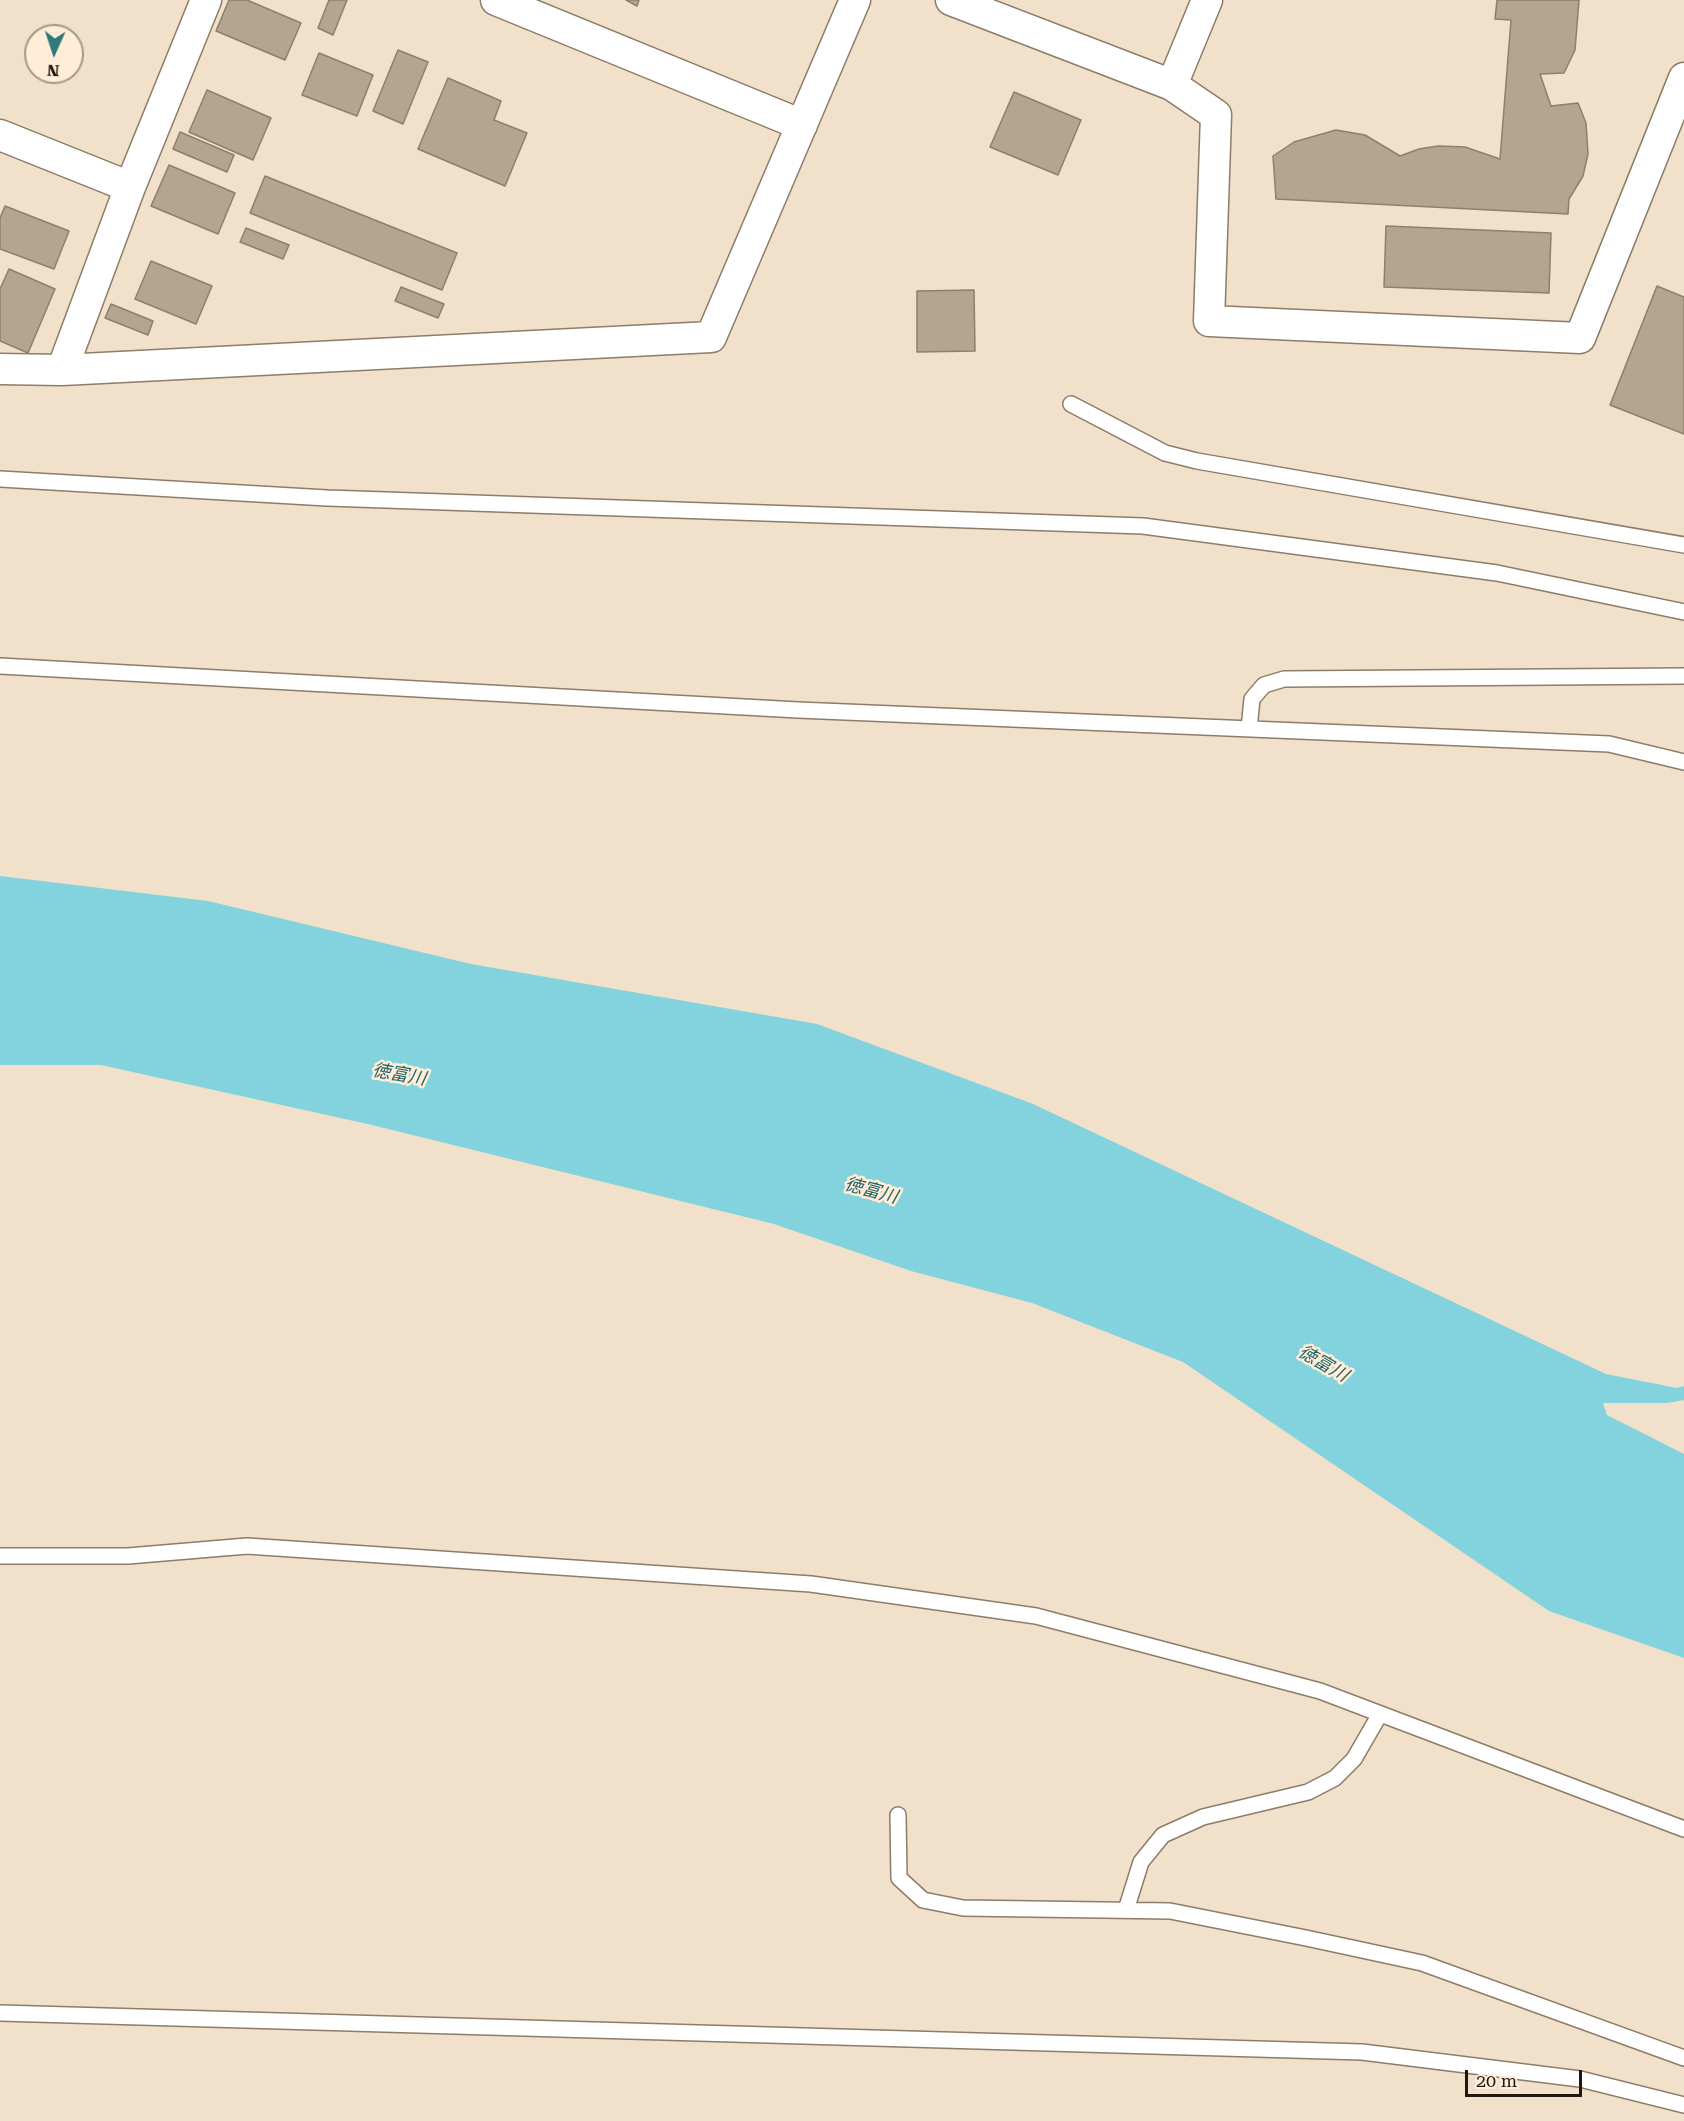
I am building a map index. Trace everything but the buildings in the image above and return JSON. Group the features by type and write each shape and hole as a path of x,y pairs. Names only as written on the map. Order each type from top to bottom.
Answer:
{"street":[{"path":"62,370 130,187 206,0"},
{"path":"496,0 802,126"},
{"path":"0,369 62,370 711,337 855,0"},
{"path":"951,0 1172,85 1216,115 1209,321 1580,338 1684,78"},
{"path":"1172,85 1207,0"},
{"path":"0,135 130,187"}],"lane":[{"path":"1071,404 1165,453 1197,461 1684,545"},
{"path":"0,479 327,498 1143,526 1497,573 1684,612"},
{"path":"0,666 798,710 1609,744 1684,762"},
{"path":"1249,729 1252,699 1264,685 1284,679 1684,676"},
{"path":"0,1556 128,1556 247,1546 811,1584 1036,1616 1320,1691 1684,1829"},
{"path":"1126,1910 1142,1862 1163,1834 1203,1817 1308,1792 1335,1778 1354,1759 1380,1714"},
{"path":"898,1815 899,1878 924,1900 963,1908 1170,1911 1422,1963 1684,2058"},
{"path":"0,2013 1362,2052 1581,2079 1684,2105"}],"water":[{"name":"徳富川","path":"0,876 208,901 471,964 817,1024 1033,1104 1606,1374 1677,1388 1684,1386 1684,1400 1667,1403 1603,1403 1607,1415 1684,1454 1684,1658 1549,1611 1183,1362 1032,1303 911,1271 774,1224 372,1125 101,1065 0,1065"}]}
